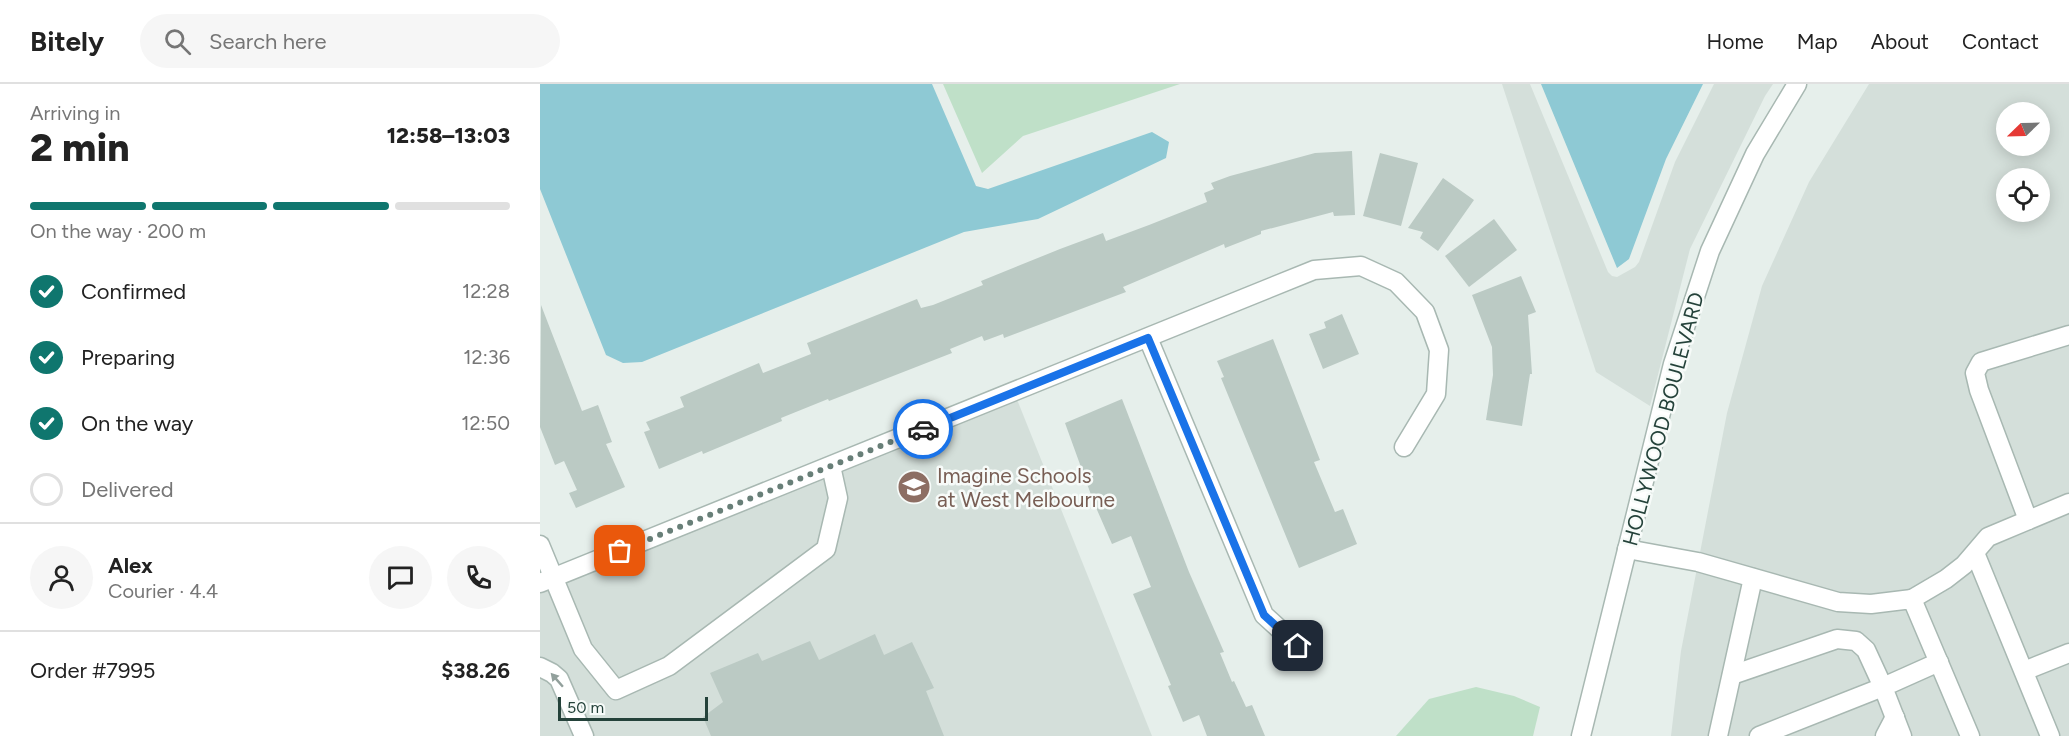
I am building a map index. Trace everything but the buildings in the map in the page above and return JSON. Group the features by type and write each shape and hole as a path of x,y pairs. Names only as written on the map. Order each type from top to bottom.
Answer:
{"street":[{"name":"HOLLYWOOD BOULEVARD","path":"1581,736 1673,364 1710,251 1755,154 1797,84"},
{"path":"547,580 1314,270 1361,266 1396,282 1425,312 1439,351 1436,394 1404,447"},
{"path":"2028,520 1979,390 1975,373 1981,362 2069,335"},
{"path":"1148,338 1264,615 1310,657"},
{"path":"540,545 547,580 583,650 616,690 669,666 826,549 838,498 831,466"},
{"path":"1627,549 1698,562 1838,602 1872,604 1912,598 1946,579 1964,565 1989,537 2069,503"},
{"path":"1975,553 2050,736"},
{"path":"1718,736 1753,578"},
{"path":"1912,598 1971,736"},
{"path":"1732,675 1837,639 1856,641 1866,650 1902,736"},
{"path":"2024,671 2069,653"},
{"path":"1759,736 1883,687 1939,662"},
{"path":"540,668 559,679 584,736"},
{"path":"1885,736 1895,717"}],"shaded area":[{"path":"1502,84 1530,84 1608,272 1617,277 1635,267 1639,262 1675,162 1714,84 1773,84 1690,249 1650,406 1596,372"},
{"path":"1869,84 2069,84 2069,736 1671,736 1681,651 1727,413 1762,286 1809,182"},
{"name":"Imagine Schools at West Melbourne","path":"1014,392 1152,736 540,736 540,581"}],"green space":[{"path":"943,84 1180,84 1023,136 982,173"},
{"path":"1476,687 1514,696 1540,707 1533,736 1396,736 1429,699"}],"water":[{"path":"540,84 932,84 976,186 988,189 1152,132 1169,142 1166,158 1038,219 964,232 642,362 623,363 606,355 540,189"},
{"path":"1541,84 1703,84 1666,159 1629,259 1617,268"}],"way so far":[{"path":"620,551 923,429"}],"place":[{"name":"Imagine Schools at West Melbourne","path":"914,487"}],"route":[{"path":"923,429 1148,338 1264,615 1298,646"}]}
